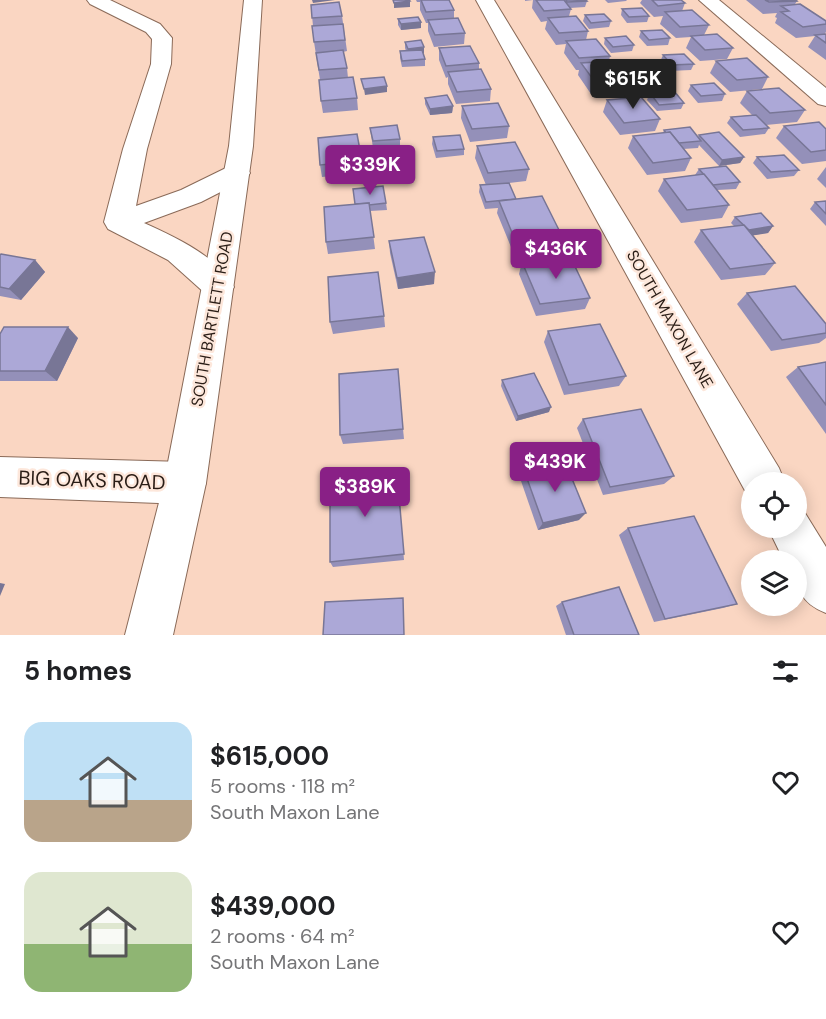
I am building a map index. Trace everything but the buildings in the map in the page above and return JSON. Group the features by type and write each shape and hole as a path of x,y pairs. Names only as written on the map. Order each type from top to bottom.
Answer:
{"street":[{"path":"97,0 153,28 162,38 161,64 135,149 118,222"},
{"name":"SOUTH BARTLETT ROAD","path":"149,635 185,483 237,173 253,0"},
{"name":"SOUTH MAXON LANE","path":"485,0 758,472"},
{"path":"708,0 826,99"},
{"path":"118,222 191,196 237,173"},
{"path":"118,222 179,252 218,287"},
{"name":"BIG OAKS ROAD","path":"0,477 185,483"},
{"path":"796,538 826,590"}]}
